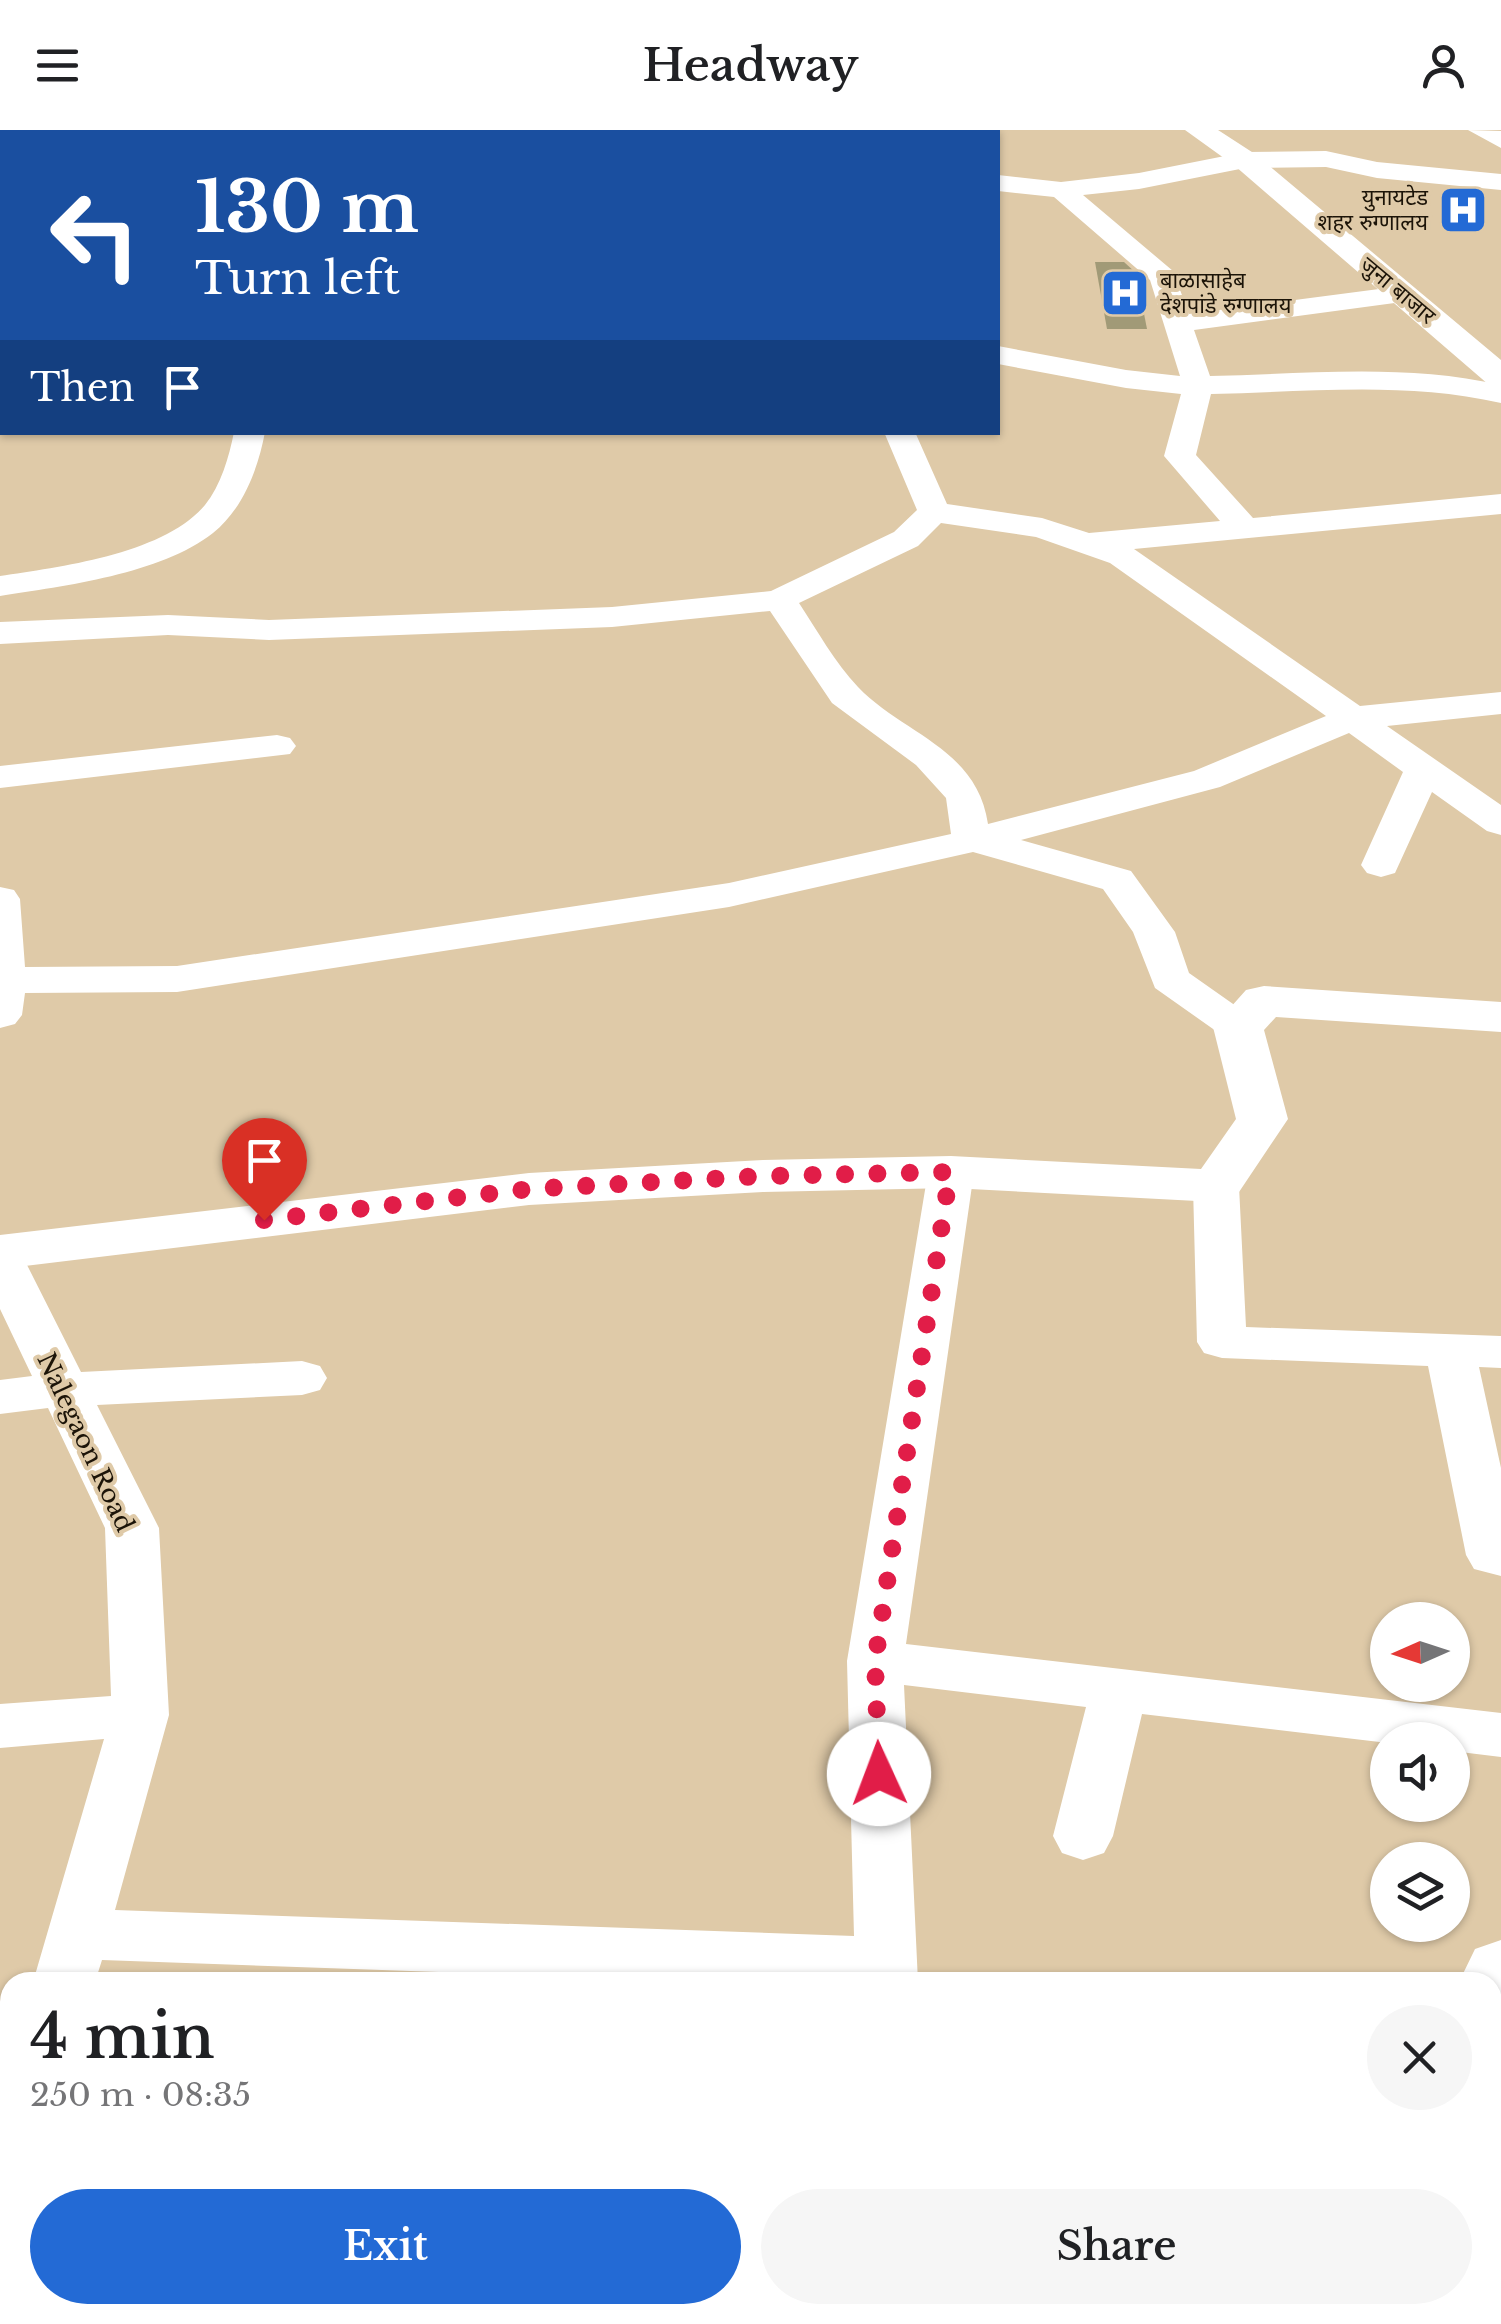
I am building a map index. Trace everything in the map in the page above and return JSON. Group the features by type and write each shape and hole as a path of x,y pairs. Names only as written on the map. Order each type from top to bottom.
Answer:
{"street":[{"name":"जुना बाजार","path":"1200,130 1244,160 1501,378"},
{"path":"1480,130 1501,142"},
{"path":"1000,183 1061,190 1139,181 1244,160 1326,159 1377,170 1501,182"},
{"path":"1061,190 1164,277 1198,386 1180,456 1244,528"},
{"path":"1178,324 1402,294"},
{"path":"1000,355 1198,386 1400,376 1459,382 1501,394"},
{"path":"0,586 55,578 166,548 216,514 245,456 249,435"},
{"path":"899,435 934,512"},
{"path":"1086,544 1501,504"},
{"path":"934,512 1042,528 1122,556 1501,824"},
{"path":"0,633 134,624 269,630 612,617 779,600 828,572 906,539 934,512"},
{"path":"779,600 845,696 929,758 965,796 971,840"},
{"path":"0,898 2,992 177,979 729,895 901,860 1208,780 1354,718 1501,703"},
{"path":"0,778 277,746"},
{"path":"1381,865 1424,768"},
{"path":"971,840 1044,856 1117,880 1154,932 1170,979 1238,1027 1262,1119 1216,1186 1222,1342 1476,1351 1493,1555 1501,1557"},
{"path":"1238,1027 1264,1001 1501,1017"},
{"path":"0,1256 529,1189 763,1176 950,1172 1216,1186"},
{"path":"887,1972 875,1661 950,1172"},
{"name":"Nalegaon Road","path":"0,1256 61,1390 132,1528 140,1716 71,1958"},
{"path":"0,1397 61,1390 302,1378"},
{"path":"875,1661 1501,1734"},
{"path":"1083,1836 1119,1690"},
{"path":"0,1726 140,1716"},
{"path":"71,1958 833,1972"}],"building":[{"path":"1095,262 1124,262 1136,273 1147,329 1107,329"}],"place":[{"name":"युनायटेड शहर रुग्णालय","path":"1463,210"},
{"name":"बाळासाहेब देशपांडे रुग्णालय","path":"1125,293"}],"route":[{"path":"264,1220 529,1189 763,1176 950,1172 875,1661 879,1774"}]}
